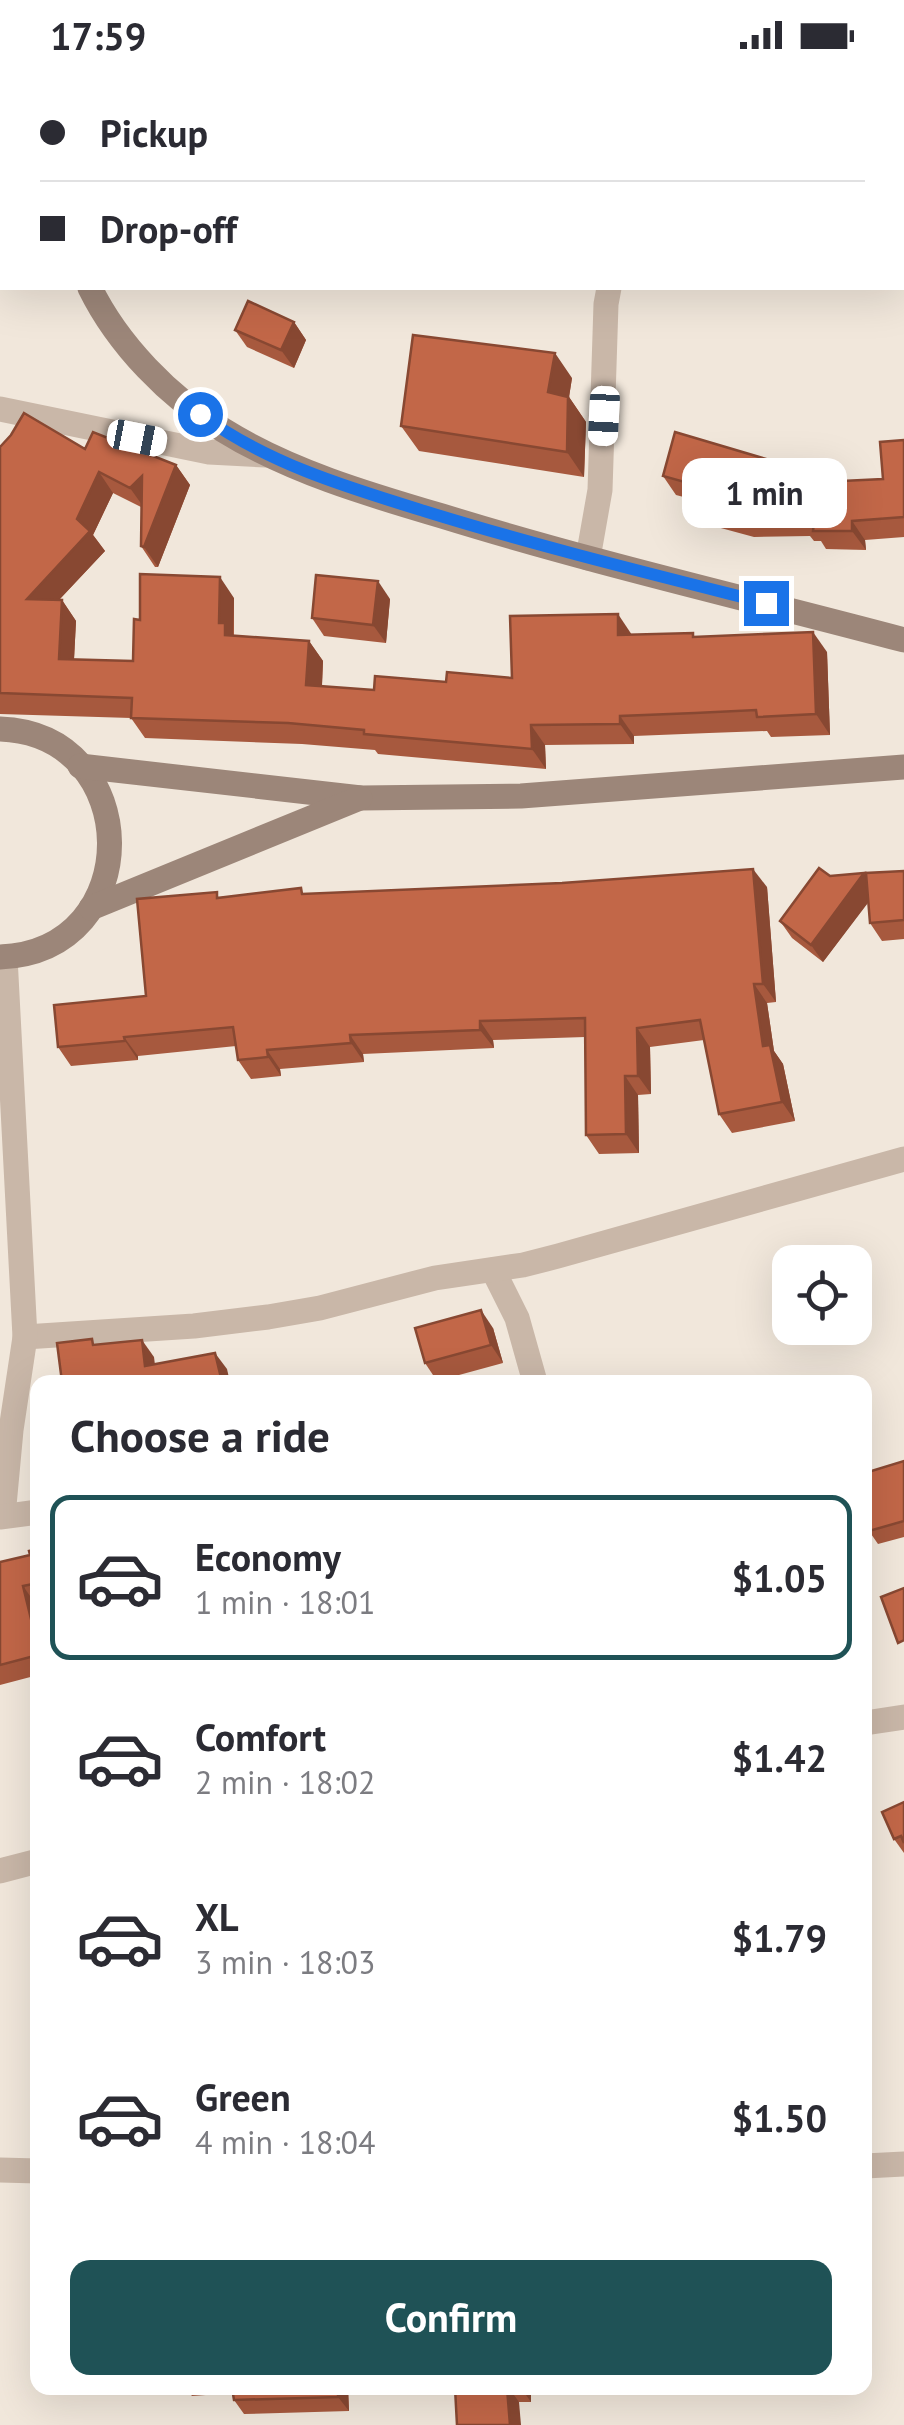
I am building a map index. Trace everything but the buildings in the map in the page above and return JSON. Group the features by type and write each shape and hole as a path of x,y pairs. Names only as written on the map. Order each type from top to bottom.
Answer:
{"main road":[{"path":"91,290 139,360 179,399 220,429 266,455 377,496 588,558 904,640"},
{"path":"0,729 39,737 62,749 80,766 96,786 107,810 112,835 107,874 92,908 75,928 30,953 2,957"},
{"path":"80,766 361,798 521,796 904,767"},
{"path":"92,908 361,798"}],"street":[{"path":"588,558 600,490 609,290"},
{"path":"0,409 209,452 266,455"},
{"path":"2,957 9,1197 25,1337 10,1430 2,1516 30,1513"},
{"path":"25,1337 161,1329 320,1308 435,1278 558,1256 904,1159"},
{"path":"493,1270 508,1292 533,1375"},
{"path":"872,1722 904,1717"},
{"path":"0,1871 30,1863"},
{"path":"872,2166 904,2164"},
{"path":"0,2170 30,2171"}],"route":[{"path":"200,414 266,455 377,496 542,547 766,603"}]}
